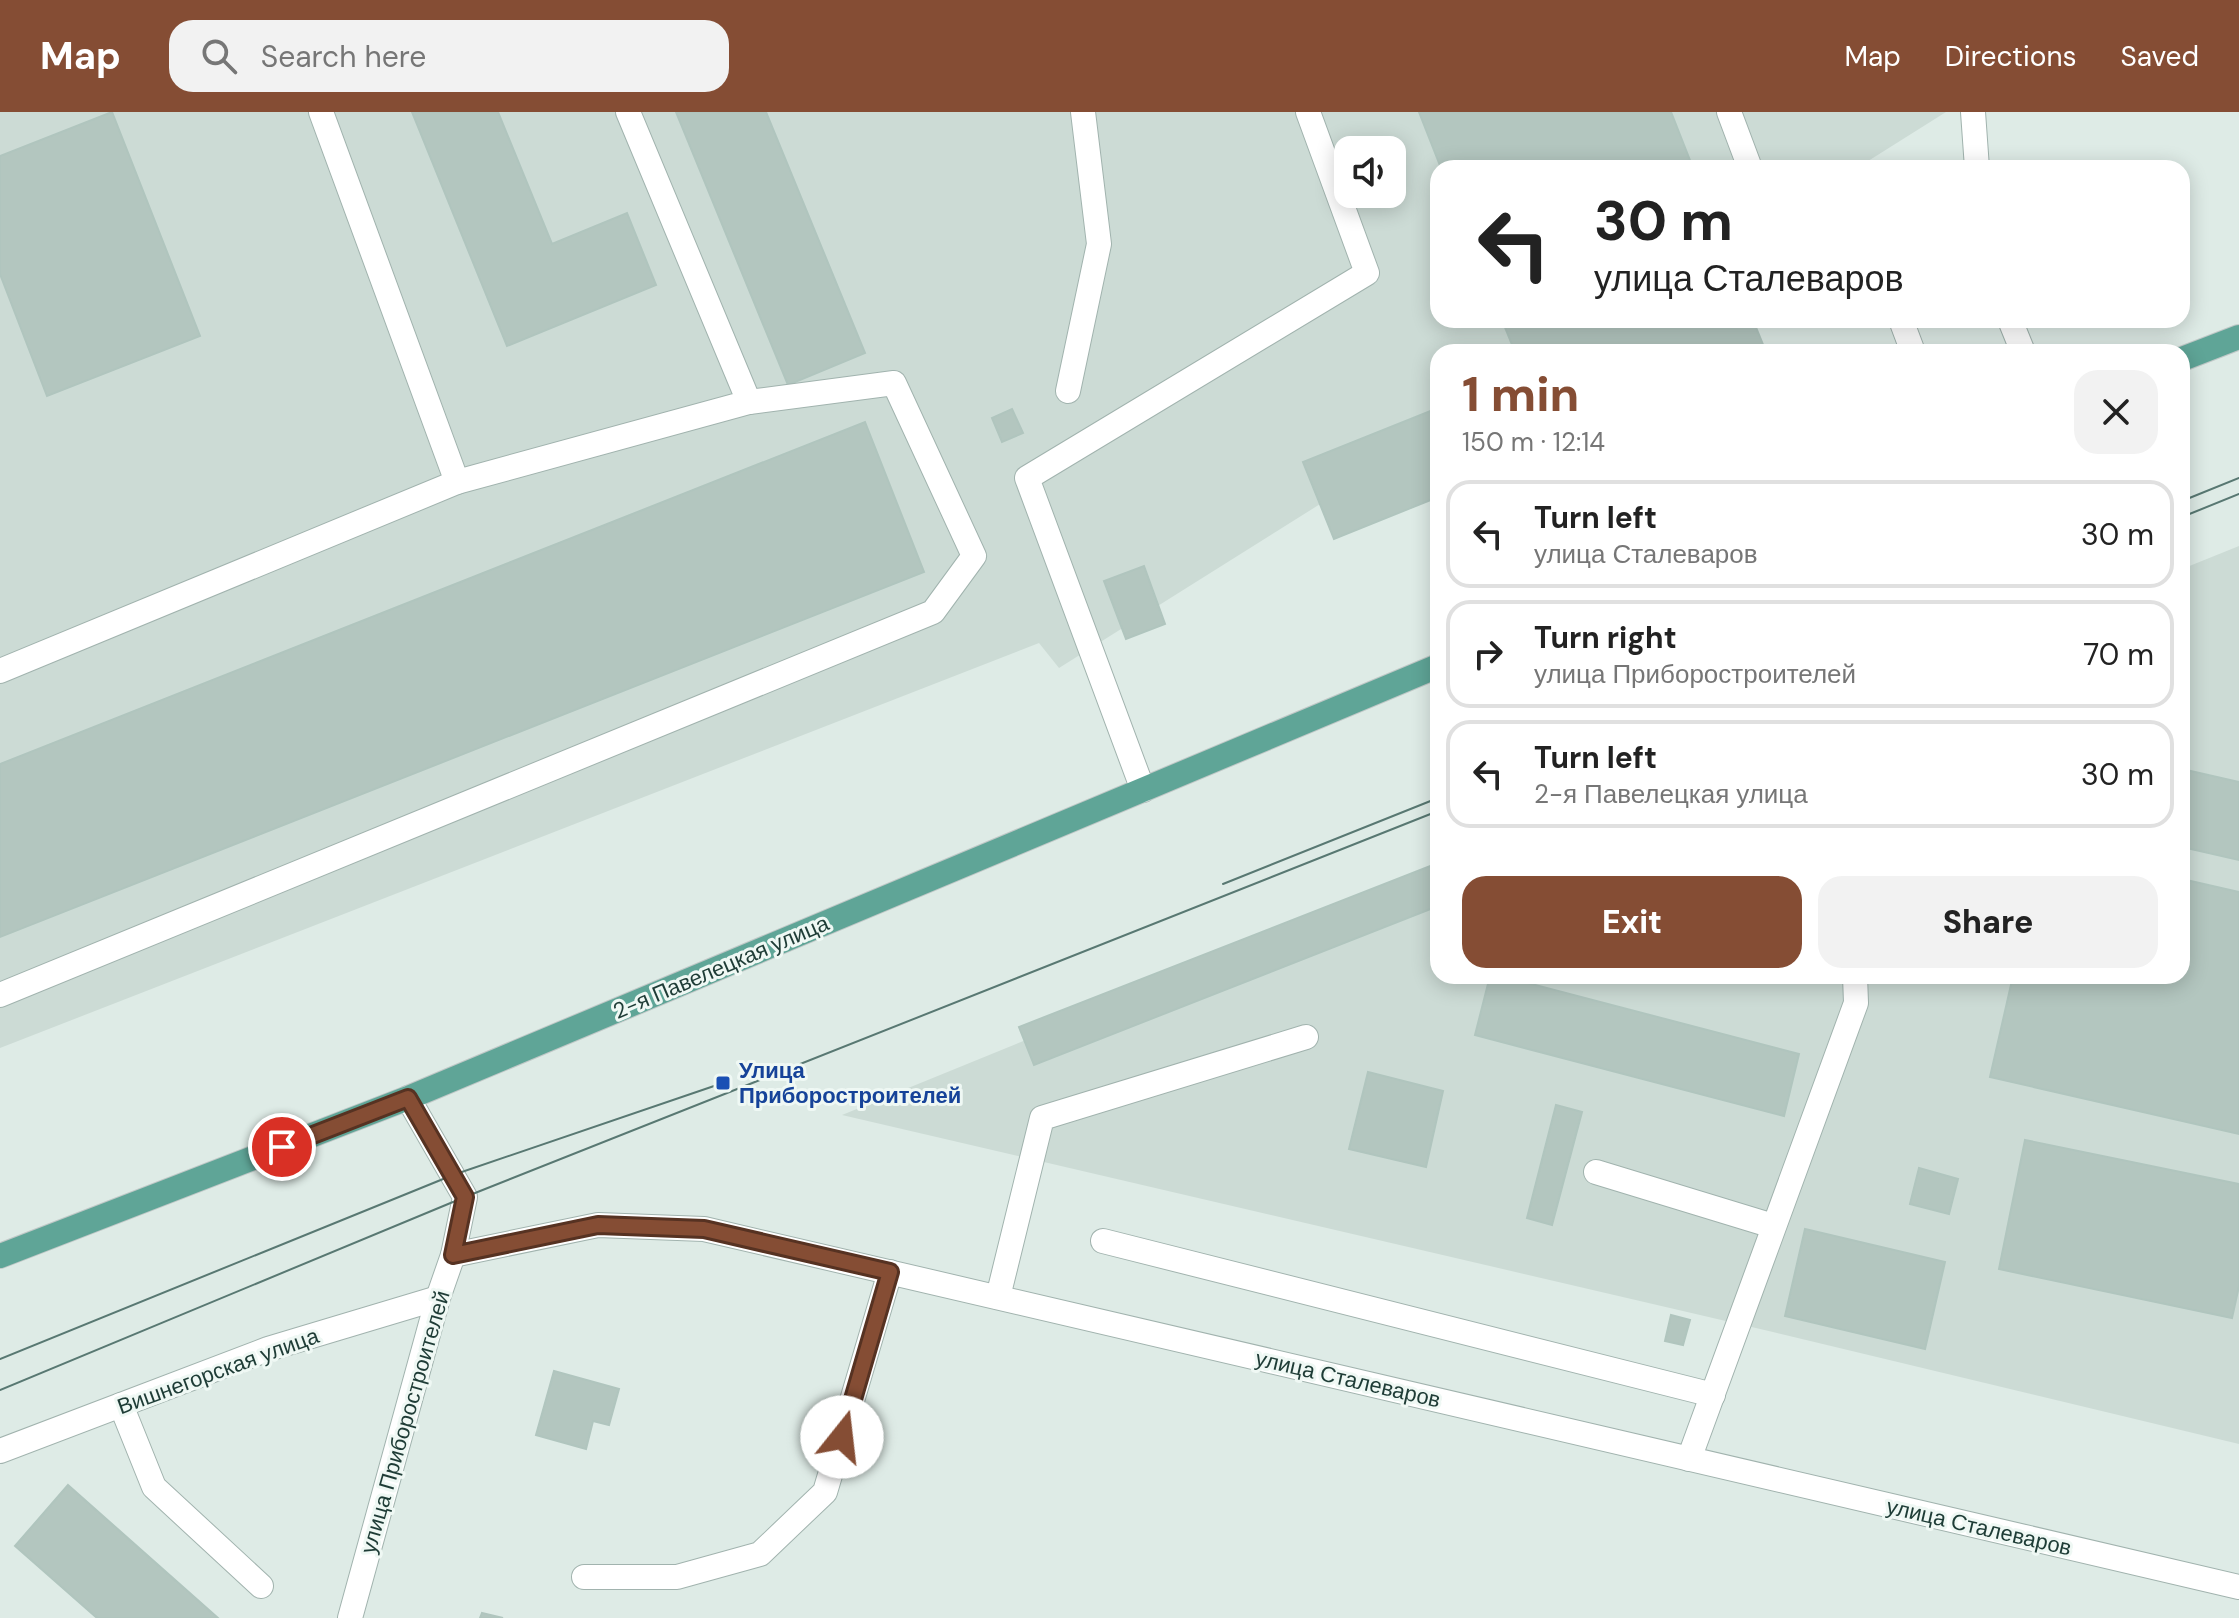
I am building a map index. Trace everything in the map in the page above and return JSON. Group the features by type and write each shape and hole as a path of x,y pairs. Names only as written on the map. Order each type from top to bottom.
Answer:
{"main road":[{"path":"2190,356 2239,337"},
{"name":"2-я Павелецкая улица","path":"0,1256 408,1098 1430,669"}],"street":[{"path":"321,112 457,482"},
{"path":"628,112 749,402"},
{"path":"1068,391 1099,244 1083,112"},
{"path":"1143,790 1027,478 1367,273 1308,112"},
{"path":"1729,112 1747,160"},
{"path":"1973,112 1976,160"},
{"path":"0,671 457,482 749,402 894,383 974,556 933,612 0,995"},
{"path":"1689,1459 1856,1003 1855,984"},
{"path":"998,1297 1042,1118 1306,1037"},
{"name":"улица Приборостроителей","path":"350,1618 438,1298 453,1255 465,1197 408,1098"},
{"path":"1596,1172 1773,1226"},
{"name":"улица Сталеваров","path":"453,1255 598,1225 704,1229 2239,1587"},
{"path":"1103,1241 1713,1395"},
{"path":"584,1577 677,1577 760,1554 825,1492 890,1272"},
{"name":"Вишнегорская улица","path":"0,1451 268,1349 438,1298"},
{"path":"121,1405 154,1487 261,1586"}],"shaded area":[{"path":"0,112 1946,112 1870,160 1430,160 1430,328 1601,328 1576,344 1430,344 1430,435 1059,668 1039,643 0,1048"},
{"path":"2239,546 2239,1444 842,1115 1430,875 1430,984 2190,984 2190,566"}],"building":[{"path":"112,112 200,336 47,396 0,274 0,156"},
{"path":"412,112 498,112 552,244 627,213 656,285 507,346"},
{"path":"676,112 766,112 865,353 788,385"},
{"path":"1419,112 1671,112 1690,160 1438,160"},
{"path":"1505,328 1756,328 1763,344 1512,344"},
{"path":"1012,409 1023,433 1002,442 992,418"},
{"path":"1430,411 1430,500 1334,539 1303,462"},
{"path":"865,422 924,572 0,937 0,764"},
{"path":"1144,566 1165,624 1126,639 1104,581"},
{"path":"2190,771 2239,782 2239,860 2190,849"},
{"path":"1430,866 1430,909 1034,1065 1019,1027"},
{"path":"2190,881 2239,892 2239,1134 1990,1077 2011,984 2190,984"},
{"path":"1488,984 1532,984 1799,1054 1784,1116 1475,1035"},
{"path":"1368,1072 1443,1091 1426,1167 1349,1149"},
{"path":"1556,1105 1582,1112 1552,1225 1527,1218"},
{"path":"2025,1140 2239,1184 2239,1286 2232,1318 1999,1269"},
{"path":"1919,1168 1958,1179 1949,1214 1910,1204"},
{"path":"1805,1229 1945,1262 1925,1349 1785,1316"},
{"path":"1671,1315 1690,1320 1683,1345 1665,1341"},
{"path":"554,1371 619,1389 609,1425 593,1421 586,1449 536,1435"},
{"path":"68,1485 218,1618 97,1618 15,1546"},
{"path":"482,1613 503,1618 480,1618"}],"tram line":[{"path":"2190,498 2239,478"},
{"path":"2190,514 2239,494"},
{"path":"1223,884 1430,801"},
{"path":"0,1390 465,1197 1430,814"},
{"path":"0,1359 453,1175 717,1085"}],"place":[{"name":"Улица Приборостроителей","path":"723,1083"}],"route":[{"path":"282,1147 408,1098 465,1197 453,1255 598,1225 704,1229 890,1272 842,1437"}]}
